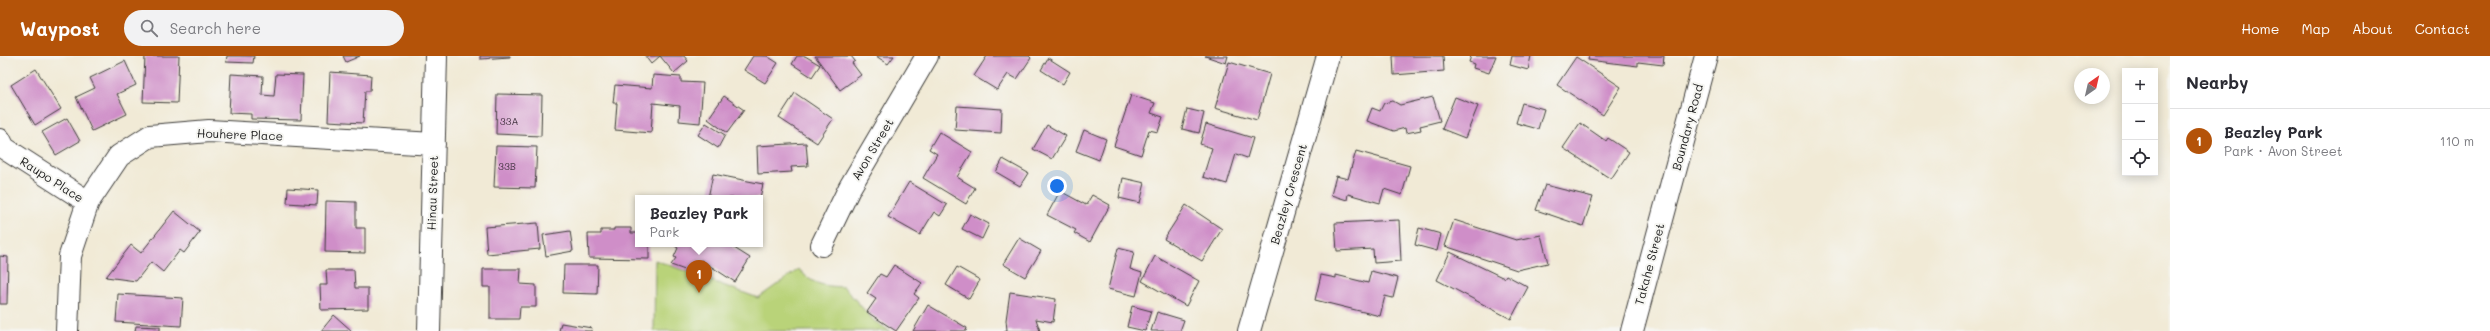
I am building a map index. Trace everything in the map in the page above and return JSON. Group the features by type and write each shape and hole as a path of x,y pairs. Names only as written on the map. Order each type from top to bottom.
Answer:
{"street":[{"name":"Hinau Street","path":"429,331 436,56"},
{"name":"Avon Street","path":"822,245 850,187 927,56"},
{"name":"Beazley Crescent","path":"1249,331 1328,56"},
{"name":"Boundary Road","path":"1667,198 1706,56"},
{"name":"Houhere Place","path":"67,331 70,256 88,202 119,156 150,136 209,131 434,144"},
{"name":"Raupo Place","path":"0,140 4,148 88,202"},
{"name":"Takahe Street","path":"1632,331 1667,198"}],"green space":[{"path":"655,260 758,298 799,269 819,284 844,287 874,321 890,331 654,331"}],"building":[{"path":"145,56 179,56 177,103 143,102"},
{"path":"227,56 254,56 253,63 226,62"},
{"path":"343,56 360,56 346,62"},
{"path":"480,56 510,56 510,57 480,59"},
{"path":"645,56 660,56 651,64"},
{"path":"660,56 684,56 688,61 674,73"},
{"path":"753,56 767,56 778,63 765,83 744,70"},
{"path":"797,56 805,56 820,65 812,77 792,64"},
{"path":"815,56 851,56 855,61 852,63 861,75 840,90"},
{"path":"876,56 894,56 888,64"},
{"path":"987,56 1029,56 1031,58 1017,79 1008,74 997,90 974,76"},
{"path":"1205,56 1228,56 1226,63"},
{"path":"1393,56 1443,56 1444,71 1394,75"},
{"path":"1471,56 1496,56 1489,73 1473,68 1474,64 1469,62"},
{"path":"1512,56 1531,56 1528,70 1510,65"},
{"path":"1589,56 1664,56 1663,65 1638,62 1638,66 1588,60"},
{"path":"1576,57 1621,87 1603,115 1557,85"},
{"path":"1048,58 1070,72 1063,84 1041,70"},
{"path":"125,61 136,85 117,94 127,114 92,131 76,97 95,88 90,78"},
{"path":"1229,62 1270,74 1257,120 1215,108"},
{"path":"36,69 61,109 35,125 11,85"},
{"path":"330,72 371,75 370,91 365,91 363,123 328,121"},
{"path":"231,74 263,76 262,95 274,96 276,74 303,75 301,120 251,119 251,114 229,113"},
{"path":"653,75 681,77 681,82 703,83 700,123 679,121 680,106 653,103 651,133 615,130 617,103 613,103 615,85 652,88"},
{"path":"795,93 833,119 817,143 779,118"},
{"path":"497,94 542,95 541,136 496,134"},
{"path":"1131,95 1155,103 1151,113 1163,117 1158,132 1149,130 1141,155 1114,146"},
{"path":"724,96 744,110 727,133 708,119"},
{"path":"1433,97 1440,121 1420,126 1421,130 1406,133 1405,128 1394,131 1367,121 1372,108 1380,111 1384,103 1393,101 1400,105"},
{"path":"1455,97 1478,106 1465,138 1442,129"},
{"path":"1522,103 1544,109 1538,129 1516,123"},
{"path":"957,106 1002,109 1001,133 955,130"},
{"path":"1187,109 1204,113 1199,133 1182,129"},
{"path":"67,118 80,141 56,155 42,132"},
{"path":"706,123 725,135 718,148 698,135"},
{"path":"1580,123 1606,141 1608,138 1629,152 1611,179 1563,148"},
{"path":"1206,124 1253,138 1247,158 1236,154 1227,184 1203,177 1212,148 1200,144"},
{"path":"1047,125 1066,136 1052,159 1033,149"},
{"path":"1084,130 1106,139 1099,160 1076,151"},
{"path":"939,132 972,152 957,177 975,188 966,204 923,178 937,154 929,149"},
{"path":"806,143 808,166 791,167 792,172 758,174 757,146"},
{"path":"496,146 537,147 535,188 494,187"},
{"path":"1356,151 1410,166 1402,195 1384,189 1380,203 1348,194 1347,200 1331,195 1336,176 1348,179"},
{"path":"1003,159 1028,173 1020,186 996,172"},
{"path":"713,174 763,184 761,195 709,195"},
{"path":"1123,178 1145,183 1140,203 1119,198"},
{"path":"909,182 947,205 940,216 934,212 920,235 888,217"},
{"path":"1545,185 1593,197 1583,226 1536,210"},
{"path":"288,188 318,190 317,205 287,203"},
{"path":"1060,191 1086,205 1092,195 1110,205 1090,242 1074,233 1076,230 1047,215"},
{"path":"326,201 356,202 356,228 365,228 365,253 325,252"},
{"path":"1186,205 1222,229 1202,261 1164,239"},
{"path":"174,211 200,232 184,253 180,250 163,272 151,262 136,281 106,277 131,245 141,253"},
{"path":"970,214 989,224 982,239 962,229"},
{"path":"1399,220 1401,261 1374,263 1373,249 1337,251 1335,223"},
{"path":"1454,220 1516,240 1541,235 1548,263 1517,270 1445,246"},
{"path":"538,223 540,249 487,254 485,227"},
{"path":"614,228 631,228 631,233 635,233 635,247 649,247 649,259 589,258 588,234 601,234 601,230 614,230"},
{"path":"1419,228 1441,234 1437,251 1415,245"},
{"path":"570,231 573,251 546,256 543,235"},
{"path":"1019,238 1041,251 1025,277 1003,264"},
{"path":"676,247 733,247 750,258 735,282 701,260 693,273 671,265 676,258 674,257 678,248"},
{"path":"1118,248 1134,252 1130,269 1142,273 1136,296 1108,289"},
{"path":"1450,252 1504,278 1506,275 1528,287 1511,319 1437,280"},
{"path":"0,256 8,257 7,304 0,304"},
{"path":"1155,256 1199,281 1186,306 1142,281"},
{"path":"564,265 598,265 597,294 563,293"},
{"path":"894,265 922,283 914,294 919,298 896,331 867,312 876,299 867,293 880,274 886,277"},
{"path":"957,267 980,280 969,299 946,285"},
{"path":"483,269 521,269 520,284 536,285 536,307 520,307 519,319 490,319 490,287 483,287"},
{"path":"326,270 354,270 355,288 368,288 368,309 321,310 320,285 327,285"},
{"path":"1371,271 1398,278 1393,298 1385,296 1380,316 1315,300 1321,275 1336,278 1336,275 1368,283"},
{"path":"1010,292 1056,299 1053,322 1036,319 1040,331 1004,331 1007,330 1006,320"},
{"path":"118,294 183,298 181,326 116,322"},
{"path":"928,305 967,328 966,331 913,331"},
{"path":"1132,306 1151,311 1145,331 1127,327"},
{"path":"1157,312 1184,320 1180,331 1151,331"},
{"path":"334,315 352,331 321,331"},
{"path":"561,323 592,328 591,331 559,331"},
{"path":"136,326 160,327 160,331 135,331"}],"place":[{"name":"Beazley Park","path":"699,293"}]}
